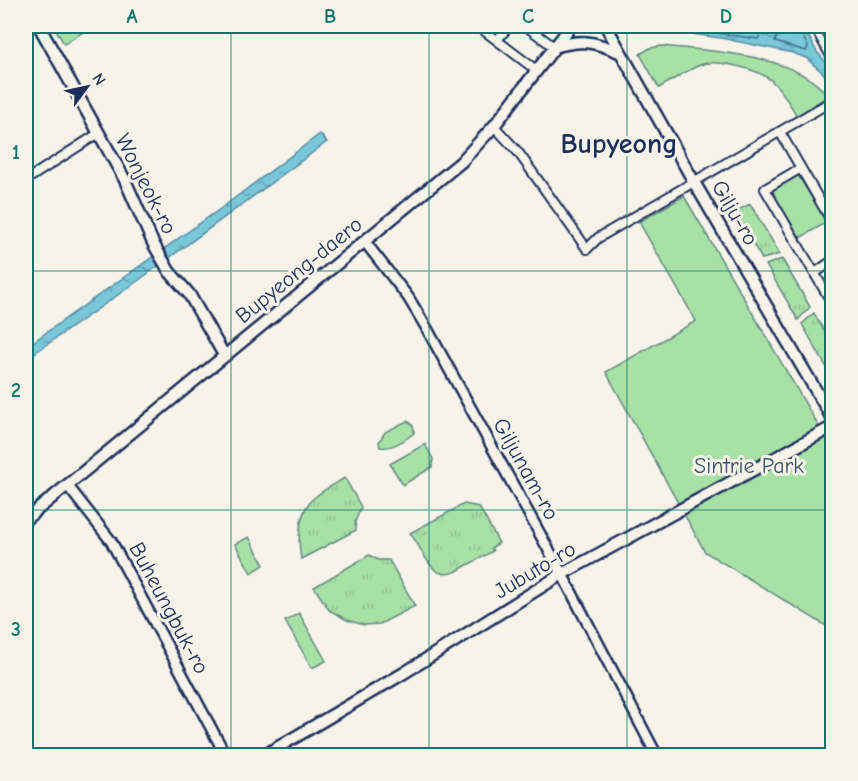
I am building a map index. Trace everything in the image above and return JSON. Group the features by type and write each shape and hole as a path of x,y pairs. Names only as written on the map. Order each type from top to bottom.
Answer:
{"main road":[{"name":"Wonjeok-ro","path":"39,26 125,180 153,243 169,271 189,294 224,356"},
{"name":"Bupyeong-daero","path":"26,519 462,162 494,126 571,26"},
{"name":"Gilju-ro","path":"606,26 832,418"},
{"path":"554,47 585,41 619,51"},
{"name":"Jubuto-ro","path":"263,756 396,678 562,574 832,427"}],"street":[{"path":"478,26 536,70"},
{"path":"497,40 509,26"},
{"path":"526,26 554,47"},
{"path":"813,26 832,60"},
{"path":"494,126 518,152 587,249 598,238 829,103"},
{"path":"780,132 832,222"},
{"path":"26,180 99,133"},
{"path":"801,168 765,189 832,303"},
{"name":"Giljunam-ro","path":"365,242 408,297 426,327 562,574 657,756"},
{"path":"815,273 832,261"},
{"name":"Buheungbuk-ro","path":"67,485 111,541 226,756"}],"green space":[{"path":"54,26 93,26 64,44"},
{"path":"661,46 727,53 774,63 795,71 813,82 828,96 797,116 778,87 765,76 745,68 716,63 700,65 659,88 640,54 650,48"},
{"path":"798,175 827,222 800,238 771,191"},
{"name":"Sintrie Park","path":"684,196 832,449 832,635 828,627 705,552 606,372 696,321 639,222"},
{"path":"750,204 780,254 762,259 734,212"},
{"path":"782,259 810,307 798,320 766,265"},
{"path":"814,313 832,345 832,367 828,370 802,324"},
{"path":"407,421 413,426 414,433 393,446 380,447 379,442 385,432"},
{"path":"425,444 433,459 432,467 403,485 390,464"},
{"path":"345,478 361,507 355,522 356,530 301,559 300,530 305,509 317,495"},
{"path":"464,504 479,507 499,543 491,548 493,551 455,572 446,574 439,572 428,562 410,533"},
{"path":"249,537 264,565 251,573 235,544"},
{"path":"369,555 378,560 389,560 415,606 380,624 364,625 347,620 329,610 314,587"},
{"path":"299,613 326,661 312,668 285,621"}],"water":[{"path":"640,26 748,26 777,31 783,26 803,26 817,52 832,69 832,85 823,73 806,58 793,53 721,38"},
{"path":"320,134 327,142 135,283 26,359 26,347 224,206"}],"district":[{"name":"Bupyeong","path":"619,144"}]}
